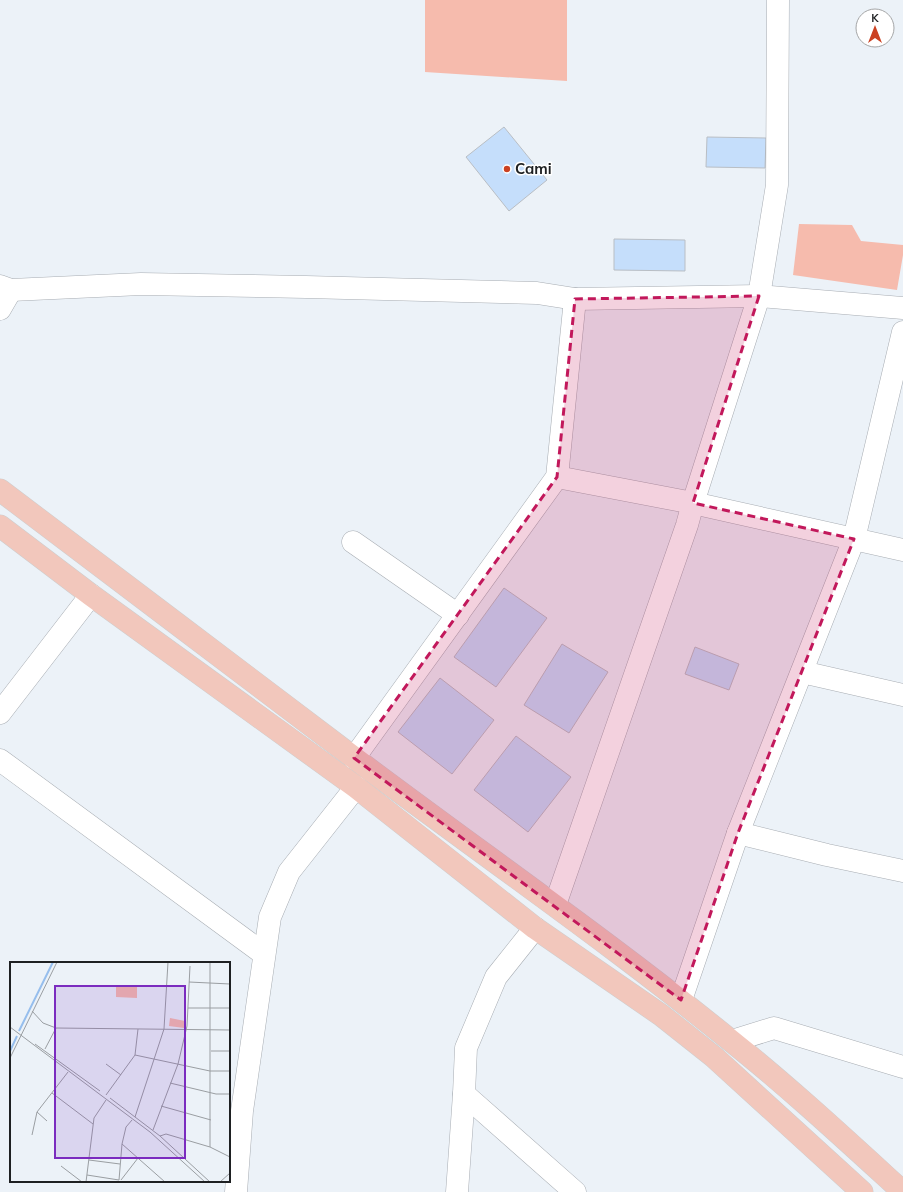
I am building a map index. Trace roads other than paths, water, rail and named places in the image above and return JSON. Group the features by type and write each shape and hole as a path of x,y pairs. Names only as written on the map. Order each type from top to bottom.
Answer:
{"main road":[{"path":"0,490 354,758 556,905 681,1000 732,1040 786,1086 903,1192"},
{"path":"0,526 91,595 356,787 535,928 661,1015 716,1060 862,1192"},
{"path":"716,1060 732,1040"}],"street":[{"path":"556,905 687,525 759,296 777,185 778,0"},
{"path":"0,309 5,288 141,284 306,286 537,293 575,299 759,296 903,308"},
{"path":"354,758 557,476 575,299"},
{"path":"681,1000 738,833 854,538 903,332"},
{"path":"557,476 693,503 903,550"},
{"path":"353,542 458,615"},
{"path":"0,713 91,595"},
{"path":"802,672 903,695"},
{"path":"0,760 264,954"},
{"path":"236,1192 242,1111 270,917 290,872 356,787"},
{"path":"738,833 827,855 903,871"},
{"path":"457,1192 466,1048 496,976 535,928"},
{"path":"732,1040 774,1028 903,1067"},
{"path":"464,1094 575,1192"}],"place":[{"name":"Cami","path":"507,169"}]}
